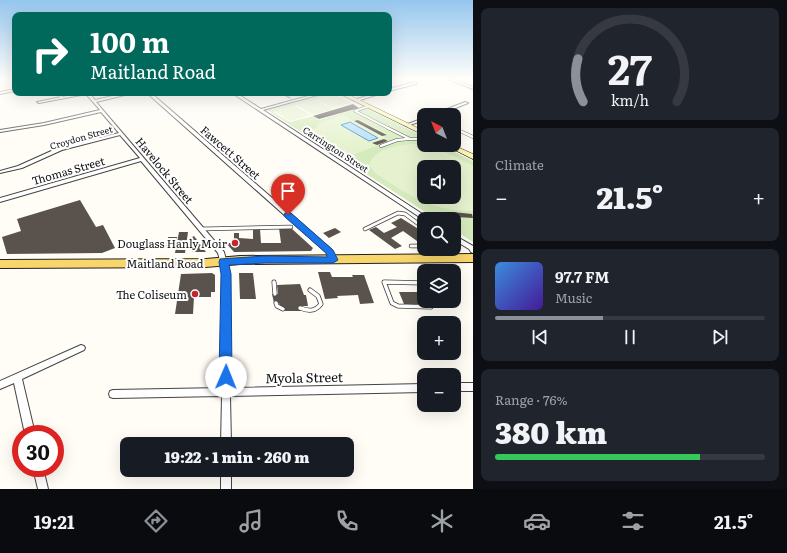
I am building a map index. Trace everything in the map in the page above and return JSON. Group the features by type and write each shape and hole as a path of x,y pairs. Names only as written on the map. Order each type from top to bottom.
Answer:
{"main road":[{"path":"360,102 417,130"},
{"path":"461,151 473,157"},
{"name":"Maitland Road","path":"0,264 206,263 290,259 333,260 473,258"}],"street":[{"name":"Havelock Street","path":"95,102 221,252 224,262"},
{"name":"Fawcett Street","path":"159,102 330,252 333,260"},
{"name":"Carrington Street","path":"247,102 417,212"},
{"path":"260,110 290,102"},
{"path":"453,108 466,103"},
{"path":"0,131 102,112"},
{"path":"407,125 417,121"},
{"name":"Croydon Street","path":"0,172 20,167 60,149 121,134"},
{"name":"Thomas Street","path":"0,200 142,159"},
{"path":"461,241 472,248 473,251"},
{"path":"224,262 226,274 226,437"},
{"path":"0,385 81,348"},
{"path":"17,377 28,425"},
{"path":"461,387 473,387"},
{"name":"Myola Street","path":"113,394 417,388"},
{"path":"40,477 42,489"},
{"path":"226,477 226,489"}],"lane":[{"path":"369,106 355,111 410,139"},
{"path":"461,131 473,137"},
{"path":"381,146 397,140 417,139"},
{"path":"365,229 398,213 405,214 417,223"},
{"path":"201,229 291,227"},
{"path":"412,246 417,246"},
{"path":"274,282 275,294"},
{"path":"417,282 384,282 392,303 398,306 417,306"},
{"path":"300,308 314,310 319,308 321,304 318,296 310,290"},
{"path":"276,303 277,306 283,309"}],"green space":[{"path":"297,102 309,102 273,112 290,122 313,116 319,120 364,107 417,134 417,152 455,152 473,161 473,242 461,234 461,212 425,212 267,110"},
{"path":"309,102 319,102 333,109 313,115 297,105"},
{"path":"321,102 351,103 333,108"},
{"path":"295,106 311,115 290,121 275,111"},
{"path":"343,115 353,121 359,119 389,135 383,137 390,141 344,158 303,132 316,128 319,123"},
{"path":"417,145 417,152 444,152 460,160 417,160 417,198 376,174 369,165 372,159 381,151 393,147"},
{"path":"461,160 473,166 473,211 458,210 430,204 461,204"}],"water":[{"path":"350,122 378,138 369,141 341,125"}],"building":[{"path":"353,104 359,108 319,119 313,116"},
{"path":"358,120 387,135 382,136 354,121"},
{"path":"384,139 388,141 377,145 372,143"},
{"path":"80,200 96,227 103,225 115,248 102,253 7,254 2,237 21,231 17,219"},
{"path":"461,213 472,214 473,218 461,217"},
{"path":"401,218 417,228 417,241 403,231 391,238 402,246 395,249 369,230 376,227 384,233 397,227 391,223"},
{"path":"279,228 291,228 313,248 311,251 234,252 226,243 234,243 234,233 239,233 239,238 253,239 253,229 260,229 261,243 281,243"},
{"path":"335,228 341,232 329,238 323,233"},
{"path":"179,232 188,232 185,253 175,253"},
{"path":"194,236 206,252 192,252 194,243 189,239"},
{"path":"168,237 177,237 175,248 166,248"},
{"path":"318,272 330,272 332,277 353,277 352,275 364,275 374,303 360,304 358,295 337,296 338,298 325,299"},
{"name":"The Coliseum","path":"212,273 215,275 215,292 211,292 211,297 194,297 193,314 175,314 181,274"},
{"path":"239,273 253,273 256,299 240,299"},
{"path":"300,284 304,295 306,295 308,306 300,306 301,311 283,311 283,306 280,306 279,303 274,303 272,294 278,294 277,285"},
{"path":"399,292 417,292 417,304 404,304"}],"place":[{"name":"Douglass Hanly Moir","path":"235,243"},
{"name":"The Coliseum","path":"195,294"}],"route":[{"path":"226,377 226,272 224,262 236,260 333,260 330,252 288,215"}]}
